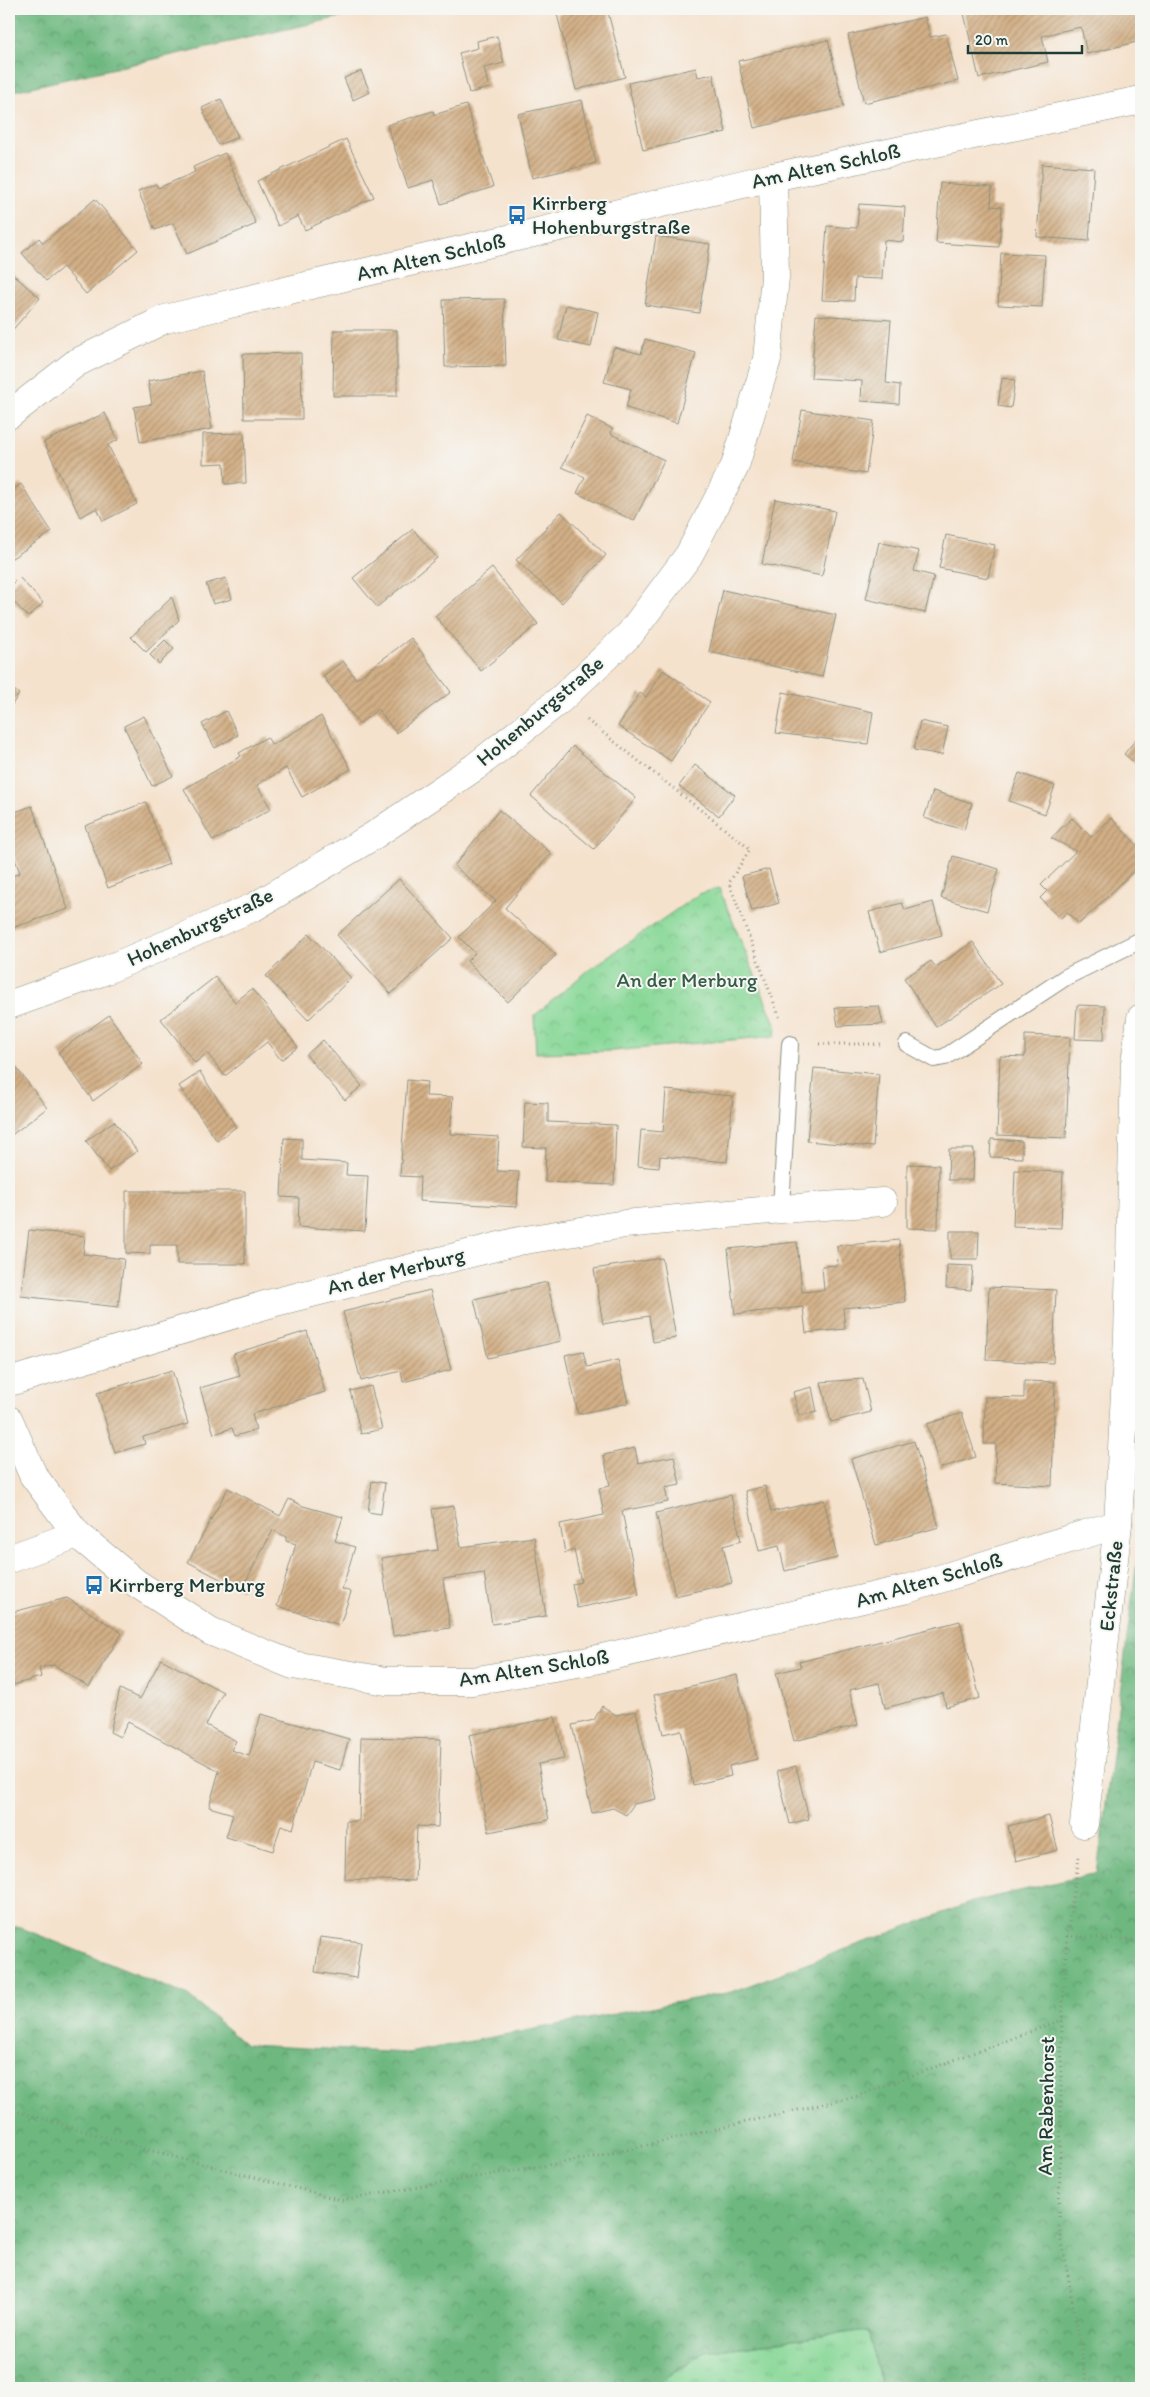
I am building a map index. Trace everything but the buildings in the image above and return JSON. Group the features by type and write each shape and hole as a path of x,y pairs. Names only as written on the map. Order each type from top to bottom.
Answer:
{"street":[{"name":"Am Alten Schloß","path":"9,414 76,363 165,319 773,177 1141,100"},
{"name":"Hohenburgstraße","path":"9,1005 104,971 254,907 373,836 475,767 561,699 630,634 689,555 735,466 767,360 775,277 773,177"},
{"name":"Eckstraße","path":"1084,1824 1118,1524 1128,1337 1135,1063 1141,1018"},
{"name":"An der Merburg","path":"9,1382 272,1303 519,1241 625,1224 781,1208 883,1202"},
{"name":"Am Alten Schloß","path":"9,1420 33,1475 77,1534 136,1583 210,1631 293,1665 386,1681 472,1681 589,1661 907,1588 1118,1524"},
{"path":"9,1559 77,1534"}],"lane":[{"path":"907,1044 934,1059 945,1057 1066,977 1141,940"},
{"path":"781,1208 790,1044"}],"path":[{"path":"561,699 750,849 729,883 790,1044 907,1044"},
{"name":"Am Rabenhorst","path":"1084,1824 1067,1936 1062,2020 1059,2225 1088,2388"},
{"path":"1067,1936 1141,1940"},
{"path":"9,2109 145,2149 342,2200 600,2156 854,2097 1062,2020"}],"green space":[{"path":"9,9 376,9 9,92"},
{"name":"An der Merburg","path":"719,888 776,1026 775,1036 613,1051 536,1053 534,1016 586,972 699,894"},
{"path":"1141,1529 1141,2388 882,2388 868,2330 704,2352 651,2388 9,2388 9,1927 19,1927 189,1996 246,2045 408,2053 731,1992 972,1902 1097,1873"},
{"path":"868,2330 882,2388 651,2388 704,2352"}],"place":[{"name":"Kirrberg Hohenburgstraße","path":"517,215"},
{"name":"Kirrberg Merburg","path":"94,1585"}]}
